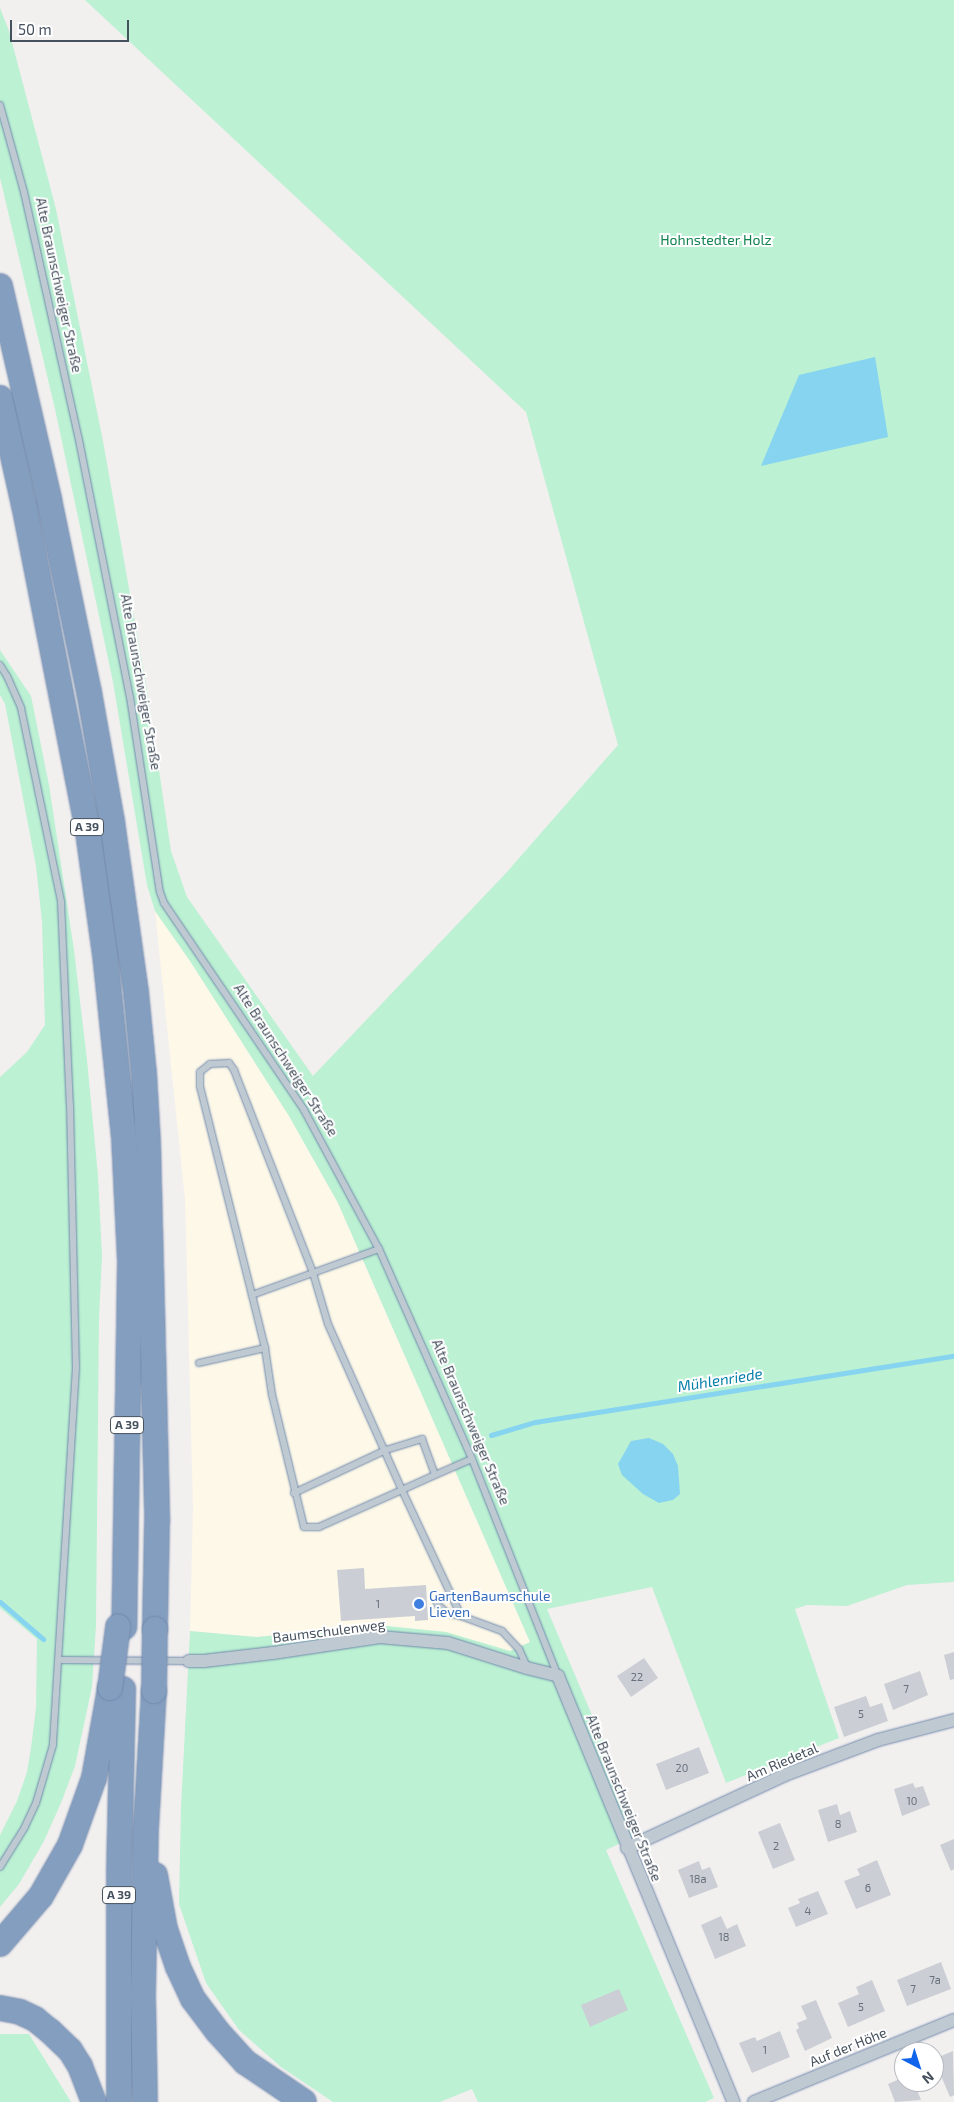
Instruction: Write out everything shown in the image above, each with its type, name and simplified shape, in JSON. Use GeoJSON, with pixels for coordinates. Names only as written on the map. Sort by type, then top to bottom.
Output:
{"type":"FeatureCollection","features":[{"type":"Feature","properties":{"kind":"highway","name":"A 39"},"geometry":{"type":"LineString","coordinates":[[0,286],[49,499],[89,692],[112,821],[136,992],[144,1074],[148,1142],[157,1522],[154,1691],[146,1828],[143,1994],[145,2101]]}},
{"type":"Feature","properties":{"kind":"highway","name":"A 39"},"geometry":{"type":"LineString","coordinates":[[0,398],[26,515],[86,825],[105,954],[124,1138],[130,1262],[123,1588],[117,1688],[119,2102]]}},
{"type":"Feature","properties":{"kind":"highway"},"geometry":{"type":"LineString","coordinates":[[0,1944],[41,1896],[70,1845],[94,1778],[117,1688]]}},
{"type":"Feature","properties":{"kind":"highway"},"geometry":{"type":"LineString","coordinates":[[146,1828],[165,1929],[178,1967],[193,1999],[216,2031],[245,2062],[304,2102]]}},
{"type":"Feature","properties":{"kind":"highway"},"geometry":{"type":"LineString","coordinates":[[0,2008],[20,2012],[35,2020],[70,2050],[80,2066],[94,2102]]}},
{"type":"Feature","properties":{"kind":"street","name":"Baumschulenweg"},"geometry":{"type":"LineString","coordinates":[[189,1660],[204,1661],[273,1653],[380,1637],[448,1643],[558,1676]]}},
{"type":"Feature","properties":{"kind":"street","name":"Alte Braunschweiger Straße"},"geometry":{"type":"LineString","coordinates":[[558,1676],[734,2102]]}},
{"type":"Feature","properties":{"kind":"street","name":"Am Riedetal"},"geometry":{"type":"LineString","coordinates":[[628,1848],[785,1775],[878,1740],[954,1720]]}},
{"type":"Feature","properties":{"kind":"street","name":"Auf der Höhe"},"geometry":{"type":"LineString","coordinates":[[754,2102],[954,2020]]}},
{"type":"Feature","properties":{"kind":"lane","name":"Alte Braunschweiger Straße"},"geometry":{"type":"LineString","coordinates":[[0,105],[24,192],[84,465],[130,697],[160,892],[164,903],[304,1110],[379,1249],[472,1459],[558,1676]]}},
{"type":"Feature","properties":{"kind":"lane"},"geometry":{"type":"LineString","coordinates":[[0,665],[21,708],[61,902],[70,1105],[76,1367],[60,1660],[53,1745],[46,1775],[25,1827],[0,1867]]}},
{"type":"Feature","properties":{"kind":"lane"},"geometry":{"type":"LineString","coordinates":[[462,1616],[402,1490],[386,1450],[328,1324],[312,1273],[234,1070],[229,1063],[210,1064],[200,1072],[200,1087],[265,1348],[272,1395],[294,1493],[304,1527],[319,1527],[402,1490],[435,1475],[472,1459]]}},
{"type":"Feature","properties":{"kind":"lane"},"geometry":{"type":"LineString","coordinates":[[252,1294],[379,1249]]}},
{"type":"Feature","properties":{"kind":"lane"},"geometry":{"type":"LineString","coordinates":[[199,1363],[265,1348]]}},
{"type":"Feature","properties":{"kind":"lane"},"geometry":{"type":"LineString","coordinates":[[294,1493],[386,1450],[422,1439],[435,1475]]}},
{"type":"Feature","properties":{"kind":"lane"},"geometry":{"type":"LineString","coordinates":[[436,1604],[447,1613],[462,1616],[502,1631],[516,1644],[527,1668]]}},
{"type":"Feature","properties":{"kind":"lane"},"geometry":{"type":"LineString","coordinates":[[60,1660],[189,1660]]}},
{"type":"Feature","properties":{"kind":"shaded area","name":"GartenBaumschule Lieven"},"geometry":{"type":"Polygon","coordinates":[[[155,911],[190,961],[289,1116],[338,1203],[530,1642],[519,1648],[510,1651],[446,1632],[377,1625],[257,1637],[190,1631],[193,1507],[185,1200],[155,911]]]}},
{"type":"Feature","properties":{"kind":"green space","name":"Hohnstedter Holz"},"geometry":{"type":"Polygon","coordinates":[[[85,0],[954,0],[954,1582],[907,1585],[847,1606],[807,1605],[795,1609],[839,1738],[726,1783],[652,1587],[547,1609],[642,1833],[606,1850],[714,2098],[705,2102],[478,2102],[472,2089],[440,2102],[333,2102],[281,2067],[239,2030],[206,1983],[179,1904],[181,1807],[190,1631],[257,1637],[377,1625],[446,1632],[510,1651],[530,1642],[338,1203],[289,1116],[190,961],[155,911],[147,885],[113,682],[55,409],[0,178],[0,8],[9,31],[56,209],[103,441],[148,696],[171,851],[187,897],[313,1076],[507,872],[618,745],[526,412],[85,0]]]}},
{"type":"Feature","properties":{"kind":"green space"},"geometry":{"type":"Polygon","coordinates":[[[0,650],[31,696],[49,785],[74,950],[87,1060],[98,1176],[102,1256],[99,1318],[96,1625],[92,1687],[75,1766],[61,1803],[44,1841],[19,1884],[0,1907],[0,1835],[17,1801],[27,1772],[36,1708],[37,1639],[0,1608],[0,1077],[27,1052],[45,1025],[42,922],[36,866],[5,704],[0,695],[0,650]]]}},
{"type":"Feature","properties":{"kind":"green space"},"geometry":{"type":"Polygon","coordinates":[[[0,2034],[29,2034],[71,2102],[0,2102],[0,2034]]]}},
{"type":"Feature","properties":{"kind":"water"},"geometry":{"type":"Polygon","coordinates":[[[875,357],[888,437],[761,466],[799,375],[875,357]]]}},
{"type":"Feature","properties":{"kind":"water"},"geometry":{"type":"Polygon","coordinates":[[[649,1438],[663,1444],[673,1454],[678,1466],[680,1494],[673,1500],[659,1503],[643,1494],[622,1475],[618,1464],[631,1441],[649,1438]]]}},
{"type":"Feature","properties":{"kind":"building"},"geometry":{"type":"Polygon","coordinates":[[[364,1568],[365,1589],[426,1585],[428,1620],[415,1621],[415,1616],[341,1621],[337,1570],[364,1568]]]}},
{"type":"Feature","properties":{"kind":"building"},"geometry":{"type":"Polygon","coordinates":[[[954,1652],[954,1679],[950,1680],[944,1655],[954,1652]]]}},
{"type":"Feature","properties":{"kind":"building"},"geometry":{"type":"Polygon","coordinates":[[[644,1658],[658,1678],[631,1697],[617,1676],[644,1658]]]}},
{"type":"Feature","properties":{"kind":"building"},"geometry":{"type":"Polygon","coordinates":[[[920,1671],[928,1695],[893,1710],[884,1684],[920,1671]]]}},
{"type":"Feature","properties":{"kind":"building"},"geometry":{"type":"Polygon","coordinates":[[[866,1696],[870,1707],[882,1703],[888,1721],[844,1737],[834,1707],[866,1696]]]}},
{"type":"Feature","properties":{"kind":"building"},"geometry":{"type":"Polygon","coordinates":[[[699,1747],[709,1773],[666,1790],[656,1764],[699,1747]]]}},
{"type":"Feature","properties":{"kind":"building"},"geometry":{"type":"Polygon","coordinates":[[[913,1783],[915,1788],[923,1786],[930,1805],[902,1816],[894,1789],[913,1783]]]}},
{"type":"Feature","properties":{"kind":"building"},"geometry":{"type":"Polygon","coordinates":[[[837,1804],[840,1815],[850,1811],[857,1832],[828,1842],[818,1810],[837,1804]]]}},
{"type":"Feature","properties":{"kind":"building"},"geometry":{"type":"Polygon","coordinates":[[[780,1823],[795,1860],[773,1869],[758,1832],[780,1823]]]}},
{"type":"Feature","properties":{"kind":"building"},"geometry":{"type":"Polygon","coordinates":[[[954,1839],[954,1869],[951,1871],[940,1845],[954,1839]]]}},
{"type":"Feature","properties":{"kind":"building"},"geometry":{"type":"Polygon","coordinates":[[[877,1860],[891,1895],[856,1909],[844,1881],[860,1875],[857,1869],[877,1860]]]}},
{"type":"Feature","properties":{"kind":"building"},"geometry":{"type":"Polygon","coordinates":[[[699,1861],[702,1870],[710,1867],[718,1887],[689,1898],[678,1870],[699,1861]]]}},
{"type":"Feature","properties":{"kind":"building"},"geometry":{"type":"Polygon","coordinates":[[[818,1891],[828,1914],[796,1927],[788,1908],[800,1903],[798,1899],[818,1891]]]}},
{"type":"Feature","properties":{"kind":"building"},"geometry":{"type":"Polygon","coordinates":[[[721,1916],[727,1929],[737,1924],[746,1946],[715,1959],[701,1925],[721,1916]]]}},
{"type":"Feature","properties":{"kind":"building"},"geometry":{"type":"Polygon","coordinates":[[[941,1962],[951,1989],[907,2006],[897,1980],[941,1962]]]}},
{"type":"Feature","properties":{"kind":"building"},"geometry":{"type":"Polygon","coordinates":[[[872,1980],[885,2011],[848,2027],[838,2003],[859,1994],[856,1987],[872,1980]]]}},
{"type":"Feature","properties":{"kind":"building"},"geometry":{"type":"Polygon","coordinates":[[[619,1989],[628,2010],[590,2027],[581,2005],[619,1989]]]}},
{"type":"Feature","properties":{"kind":"building"},"geometry":{"type":"Polygon","coordinates":[[[816,2000],[832,2038],[805,2051],[796,2030],[799,2028],[797,2023],[807,2019],[801,2006],[816,2000]]]}},
{"type":"Feature","properties":{"kind":"building"},"geometry":{"type":"Polygon","coordinates":[[[780,2031],[790,2057],[752,2073],[739,2043],[755,2037],[757,2041],[780,2031]]]}},
{"type":"Feature","properties":{"kind":"building"},"geometry":{"type":"Polygon","coordinates":[[[953,2051],[954,2095],[950,2097],[944,2083],[944,2055],[953,2051]]]}},
{"type":"Feature","properties":{"kind":"building"},"geometry":{"type":"Polygon","coordinates":[[[894,2081],[894,2092],[918,2092],[921,2100],[895,2102],[888,2084],[894,2081]]]}},
{"type":"Feature","properties":{"kind":"waterway","name":"Mühlenriede"},"geometry":{"type":"LineString","coordinates":[[491,1435],[535,1422],[954,1356]]}},
{"type":"Feature","properties":{"kind":"waterway"},"geometry":{"type":"LineString","coordinates":[[0,1602],[43,1639]]}},
{"type":"Feature","properties":{"kind":"place","name":"GartenBaumschule Lieven"},"geometry":{"type":"Point","coordinates":[419,1604]}}]}
